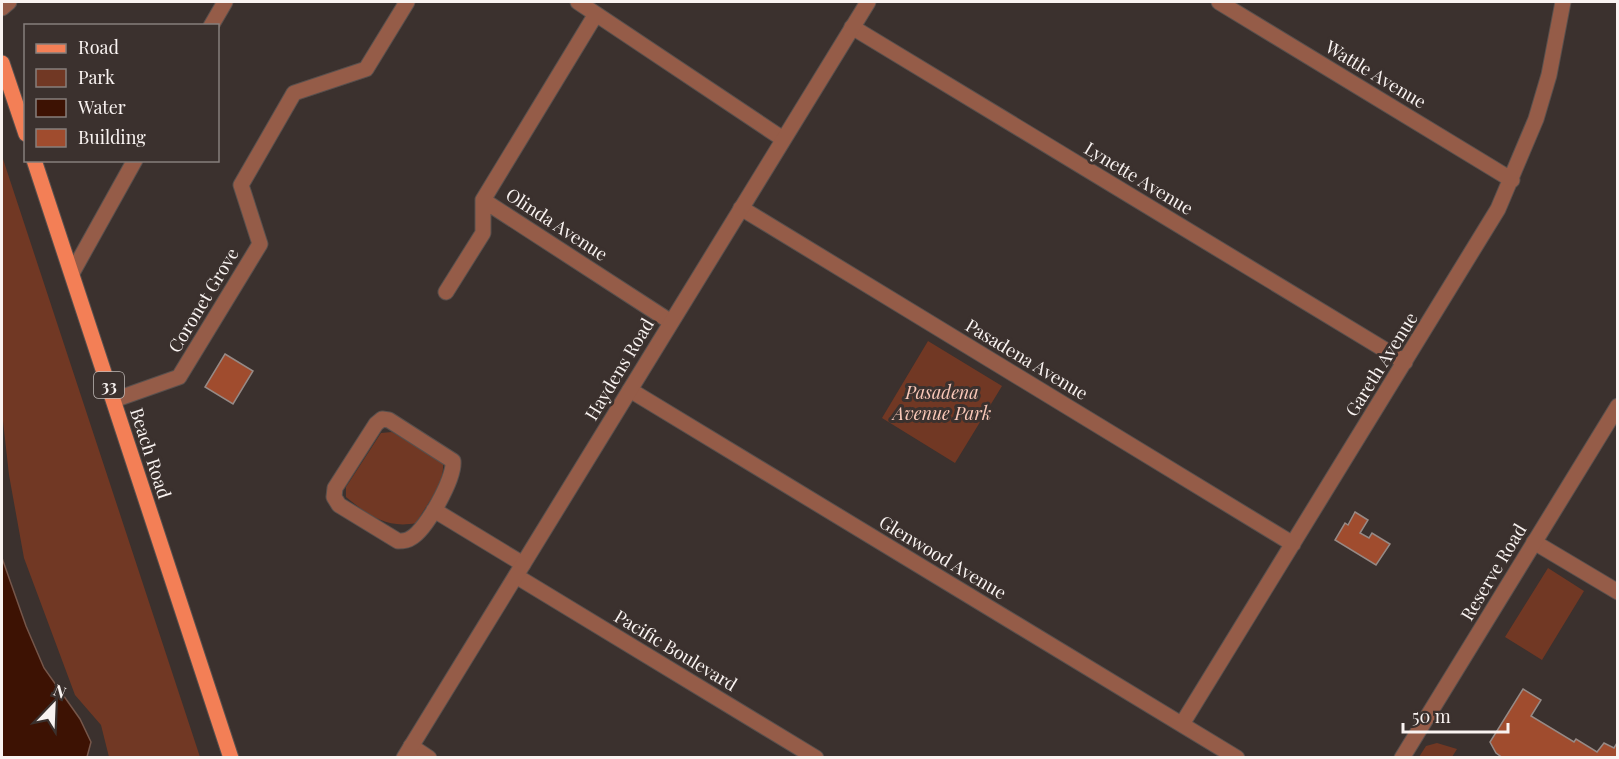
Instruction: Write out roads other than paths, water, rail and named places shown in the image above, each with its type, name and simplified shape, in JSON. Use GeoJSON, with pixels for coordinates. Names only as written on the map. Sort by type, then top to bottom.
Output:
{"type":"FeatureCollection","features":[{"type":"Feature","properties":{"kind":"main road"},"geometry":{"type":"LineString","coordinates":[[2,63],[24,128]]}},
{"type":"Feature","properties":{"kind":"main road","name":"Beach Road"},"geometry":{"type":"LineString","coordinates":[[35,162],[231,758]]}},
{"type":"Feature","properties":{"kind":"street"},"geometry":{"type":"LineString","coordinates":[[2,8],[9,2]]}},
{"type":"Feature","properties":{"kind":"street"},"geometry":{"type":"LineString","coordinates":[[212,24],[225,2]]}},
{"type":"Feature","properties":{"kind":"street","name":"Coronet Grove"},"geometry":{"type":"LineString","coordinates":[[114,400],[179,376],[260,244],[241,185],[294,93],[366,69],[407,2]]}},
{"type":"Feature","properties":{"kind":"street"},"geometry":{"type":"LineString","coordinates":[[578,2],[783,139]]}},
{"type":"Feature","properties":{"kind":"street","name":"Haydens Road"},"geometry":{"type":"LineString","coordinates":[[408,752],[868,2]]}},
{"type":"Feature","properties":{"kind":"street","name":"Wattle Avenue"},"geometry":{"type":"LineString","coordinates":[[1219,2],[1512,180]]}},
{"type":"Feature","properties":{"kind":"street","name":"Gareth Avenue"},"geometry":{"type":"LineString","coordinates":[[1182,724],[1482,237],[1512,180],[1536,119],[1549,75],[1563,2]]}},
{"type":"Feature","properties":{"kind":"street","name":"Olinda Avenue"},"geometry":{"type":"LineString","coordinates":[[596,14],[483,200],[671,322]]}},
{"type":"Feature","properties":{"kind":"street","name":"Lynette Avenue"},"geometry":{"type":"LineString","coordinates":[[852,27],[1406,362]]}},
{"type":"Feature","properties":{"kind":"street"},"geometry":{"type":"LineString","coordinates":[[72,273],[134,162]]}},
{"type":"Feature","properties":{"kind":"street"},"geometry":{"type":"LineString","coordinates":[[446,292],[483,233],[483,200]]}},
{"type":"Feature","properties":{"kind":"street","name":"Pasadena Avenue"},"geometry":{"type":"LineString","coordinates":[[741,208],[1293,544]]}},
{"type":"Feature","properties":{"kind":"street","name":"Glenwood Avenue"},"geometry":{"type":"LineString","coordinates":[[630,390],[1237,758]]}},
{"type":"Feature","properties":{"kind":"street","name":"Reserve Road"},"geometry":{"type":"LineString","coordinates":[[1402,758],[1617,406]]}},
{"type":"Feature","properties":{"kind":"street"},"geometry":{"type":"LineString","coordinates":[[381,419],[389,420],[453,461],[451,478],[434,510],[413,538],[398,541],[339,505],[334,497],[336,488],[381,419]]}},
{"type":"Feature","properties":{"kind":"street","name":"Pacific Boulevard"},"geometry":{"type":"LineString","coordinates":[[434,510],[519,570],[816,758]]}},
{"type":"Feature","properties":{"kind":"street"},"geometry":{"type":"LineString","coordinates":[[1534,542],[1617,592]]}},
{"type":"Feature","properties":{"kind":"street"},"geometry":{"type":"LineString","coordinates":[[408,752],[429,758]]}},
{"type":"Feature","properties":{"kind":"water"},"geometry":{"type":"Polygon","coordinates":[[[2,558],[26,626],[44,668],[80,719],[91,742],[87,757],[2,757],[2,558]]]}},
{"type":"Feature","properties":{"kind":"park label","name":"Pasadena Avenue Park"},"geometry":{"type":"Point","coordinates":[942,402]}}]}
